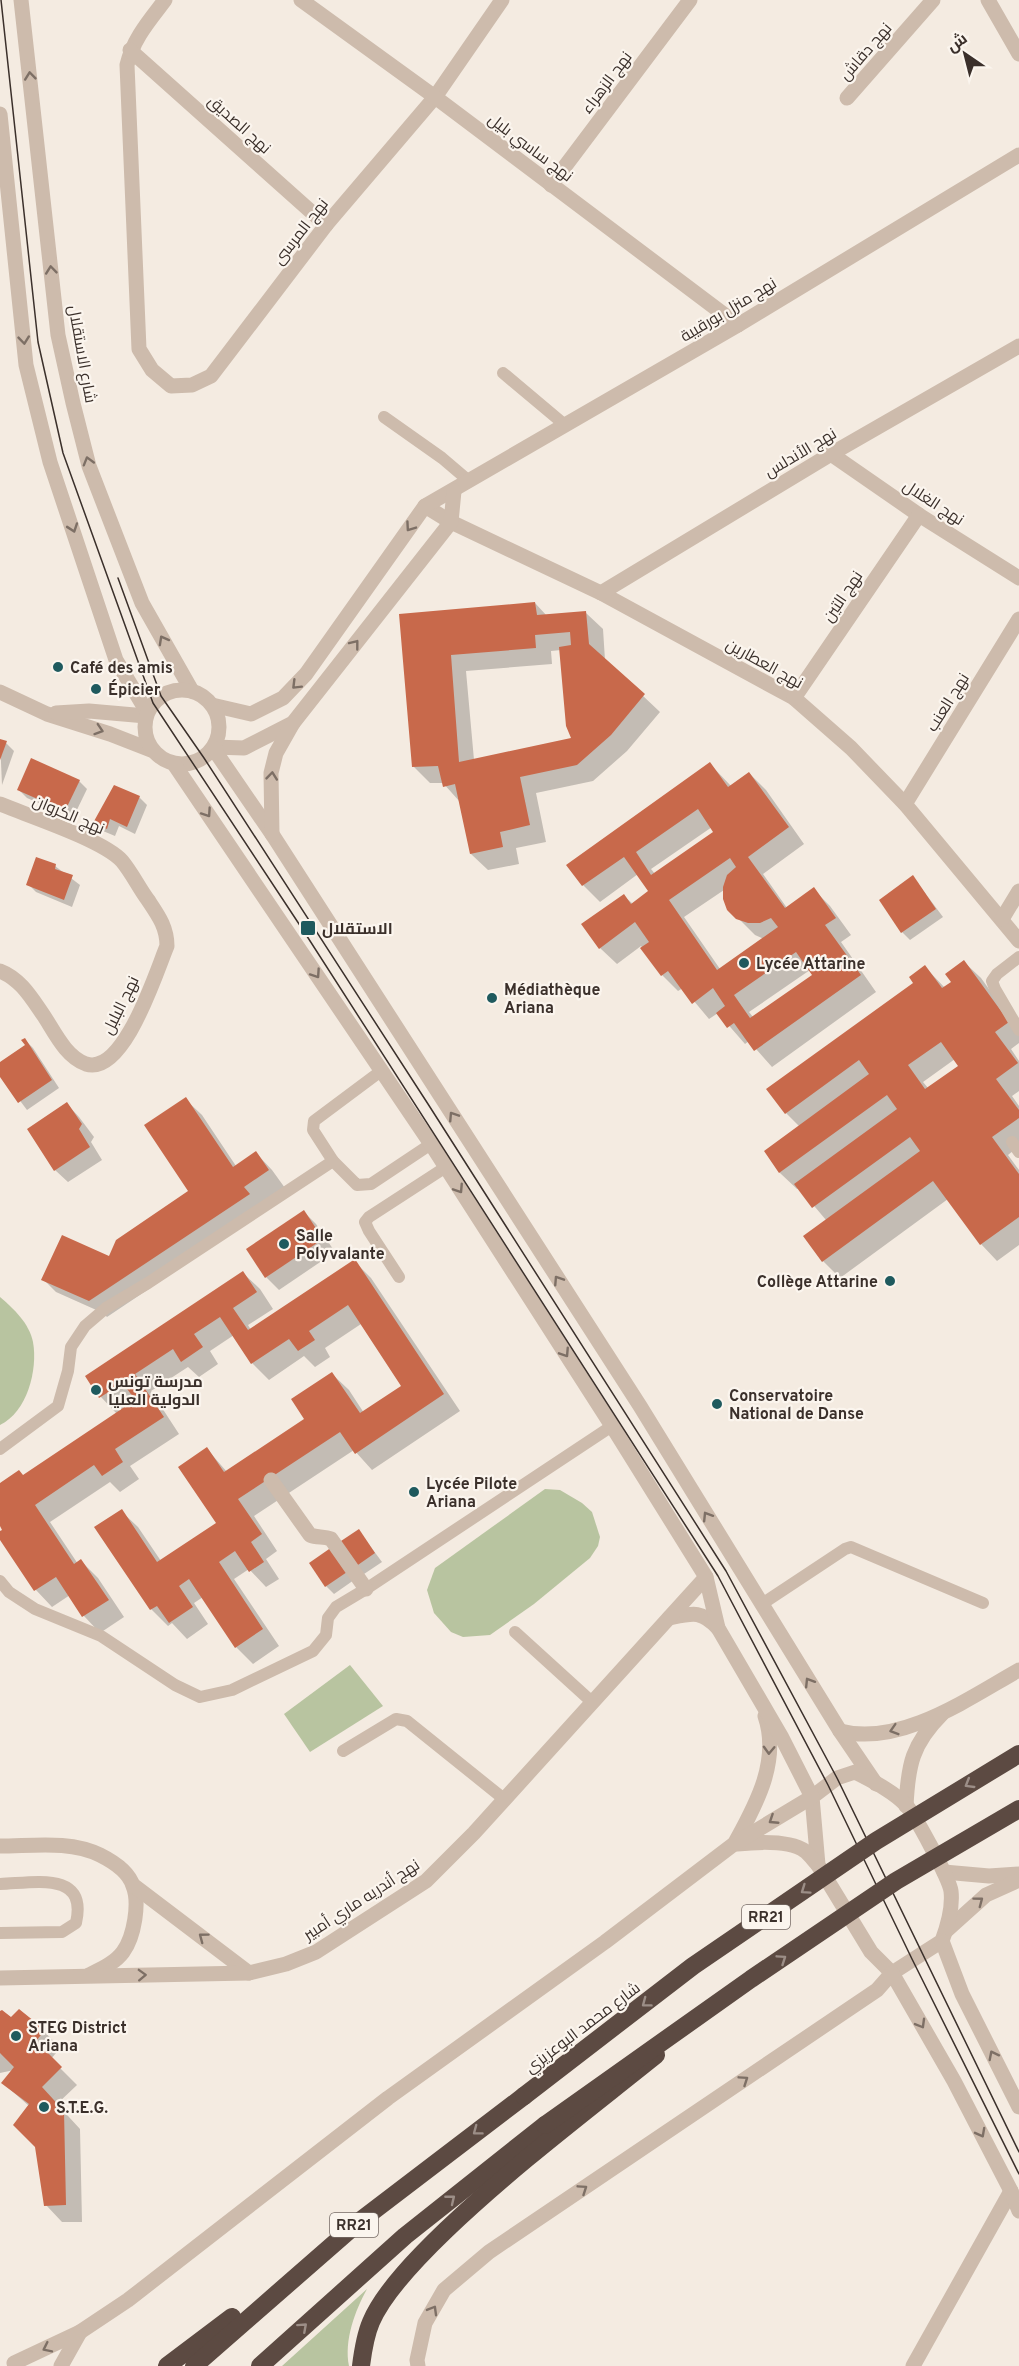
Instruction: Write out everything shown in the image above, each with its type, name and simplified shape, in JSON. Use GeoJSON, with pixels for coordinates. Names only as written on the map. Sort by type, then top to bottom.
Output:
{"type":"FeatureCollection","features":[{"type":"Feature","properties":{"kind":"highway","name":"شارع محمد البوعزيزي"},"geometry":{"type":"LineString","coordinates":[[194,2366],[360,2220],[693,1966],[876,1841],[1019,1754]]}},
{"type":"Feature","properties":{"kind":"highway","name":"RR21"},"geometry":{"type":"LineString","coordinates":[[260,2366],[405,2236],[751,1979],[896,1881],[1019,1809]]}},
{"type":"Feature","properties":{"kind":"highway"},"geometry":{"type":"LineString","coordinates":[[361,2366],[363,2344],[372,2320],[400,2279],[422,2253],[552,2128]]}},
{"type":"Feature","properties":{"kind":"highway"},"geometry":{"type":"LineString","coordinates":[[167,2366],[360,2220]]}},
{"type":"Feature","properties":{"kind":"street","name":"شارع الاستقلال"},"geometry":{"type":"LineString","coordinates":[[21,0],[58,335],[72,402],[89,466],[142,603],[192,691]]}},
{"type":"Feature","properties":{"kind":"street"},"geometry":{"type":"LineString","coordinates":[[130,50],[165,0]]}},
{"type":"Feature","properties":{"kind":"street","name":"نهج ساسي بليل"},"geometry":{"type":"LineString","coordinates":[[301,0],[435,97],[738,325]]}},
{"type":"Feature","properties":{"kind":"street","name":"نهج المرسى"},"geometry":{"type":"LineString","coordinates":[[130,50],[128,65],[139,350],[152,370],[171,386],[192,385],[211,376],[326,225],[435,97],[502,0]]}},
{"type":"Feature","properties":{"kind":"street","name":"نهج الزهراء"},"geometry":{"type":"LineString","coordinates":[[551,185],[690,0]]}},
{"type":"Feature","properties":{"kind":"street","name":"نهج دقاش"},"geometry":{"type":"LineString","coordinates":[[848,98],[933,0]]}},
{"type":"Feature","properties":{"kind":"street"},"geometry":{"type":"LineString","coordinates":[[988,0],[1019,54]]}},
{"type":"Feature","properties":{"kind":"street","name":"نهج الصديق"},"geometry":{"type":"LineString","coordinates":[[130,50],[326,225]]}},
{"type":"Feature","properties":{"kind":"street"},"geometry":{"type":"LineString","coordinates":[[0,114],[4,184],[26,365],[50,462],[116,660],[147,714]]}},
{"type":"Feature","properties":{"kind":"street","name":"نهج منزل بورقيبة"},"geometry":{"type":"LineString","coordinates":[[425,506],[738,325],[1019,155]]}},
{"type":"Feature","properties":{"kind":"street","name":"نهج الأندلس"},"geometry":{"type":"LineString","coordinates":[[601,593],[831,454],[1019,346]]}},
{"type":"Feature","properties":{"kind":"street","name":"نهج الغلال"},"geometry":{"type":"LineString","coordinates":[[831,454],[1019,578]]}},
{"type":"Feature","properties":{"kind":"street"},"geometry":{"type":"LineString","coordinates":[[272,834],[271,773],[276,753],[293,723],[451,522],[454,491]]}},
{"type":"Feature","properties":{"kind":"street"},"geometry":{"type":"LineString","coordinates":[[212,705],[251,714],[283,698],[306,674],[425,506]]}},
{"type":"Feature","properties":{"kind":"street","name":"نهج العطارين"},"geometry":{"type":"LineString","coordinates":[[425,506],[451,522],[601,593],[794,698],[852,748],[904,804],[1019,941]]}},
{"type":"Feature","properties":{"kind":"street","name":"نهج التين"},"geometry":{"type":"LineString","coordinates":[[794,698],[919,514]]}},
{"type":"Feature","properties":{"kind":"street","name":"نهج العنب"},"geometry":{"type":"LineString","coordinates":[[904,804],[1019,619]]}},
{"type":"Feature","properties":{"kind":"street"},"geometry":{"type":"LineString","coordinates":[[151,750],[145,734],[147,714],[161,696],[171,692],[192,691],[203,696],[212,705],[219,726],[214,747],[204,758],[194,763],[174,764]]}},
{"type":"Feature","properties":{"kind":"street"},"geometry":{"type":"LineString","coordinates":[[0,692],[46,714],[110,734],[151,750],[174,764],[446,1167],[612,1426],[706,1576],[718,1628]]}},
{"type":"Feature","properties":{"kind":"street"},"geometry":{"type":"LineString","coordinates":[[46,714],[89,711],[147,714]]}},
{"type":"Feature","properties":{"kind":"street"},"geometry":{"type":"LineString","coordinates":[[214,747],[244,748],[293,723]]}},
{"type":"Feature","properties":{"kind":"street"},"geometry":{"type":"LineString","coordinates":[[214,747],[640,1406],[840,1731],[876,1784]]}},
{"type":"Feature","properties":{"kind":"street","name":"نهج الكروان"},"geometry":{"type":"LineString","coordinates":[[0,804],[96,844],[122,862]]}},
{"type":"Feature","properties":{"kind":"street","name":"نهج البلبل"},"geometry":{"type":"LineString","coordinates":[[0,971],[21,984],[67,1050],[76,1058],[87,1064],[96,1065],[109,1059],[120,1048],[134,1023],[167,946],[167,933],[162,921],[122,862]]}},
{"type":"Feature","properties":{"kind":"street"},"geometry":{"type":"LineString","coordinates":[[1002,920],[1019,891]]}},
{"type":"Feature","properties":{"kind":"street"},"geometry":{"type":"LineString","coordinates":[[271,1480],[310,1536],[331,1539],[366,1589]]}},
{"type":"Feature","properties":{"kind":"street","name":"نهج أندريه ماري أمبير"},"geometry":{"type":"LineString","coordinates":[[0,1978],[249,1973],[286,1964],[316,1952],[426,1881],[504,1799],[706,1576]]}},
{"type":"Feature","properties":{"kind":"street"},"geometry":{"type":"LineString","coordinates":[[669,1618],[692,1613],[706,1616],[718,1628],[800,1771],[812,1797],[818,1865]]}},
{"type":"Feature","properties":{"kind":"street"},"geometry":{"type":"LineString","coordinates":[[840,1731],[857,1736],[894,1731],[946,1711],[1019,1670]]}},
{"type":"Feature","properties":{"kind":"street"},"geometry":{"type":"LineString","coordinates":[[735,1844],[754,1810],[766,1778],[770,1751],[768,1726],[757,1694]]}},
{"type":"Feature","properties":{"kind":"street"},"geometry":{"type":"LineString","coordinates":[[906,1806],[908,1772],[915,1751],[925,1734],[946,1711]]}},
{"type":"Feature","properties":{"kind":"street"},"geometry":{"type":"LineString","coordinates":[[11,2365],[80,2332],[128,2300],[199,2248],[388,2098],[605,1942],[735,1844],[812,1797],[837,1778],[855,1772],[906,1806],[944,1872],[951,1890],[951,1905],[944,1936],[962,1994],[1019,2107]]}},
{"type":"Feature","properties":{"kind":"street"},"geometry":{"type":"LineString","coordinates":[[735,1844],[757,1842],[781,1844],[804,1850],[818,1865],[871,1952],[891,1973],[954,2081],[1019,2211]]}},
{"type":"Feature","properties":{"kind":"street"},"geometry":{"type":"LineString","coordinates":[[0,1846],[57,1846],[80,1849],[99,1855],[119,1868],[133,1885],[249,1973]]}},
{"type":"Feature","properties":{"kind":"street"},"geometry":{"type":"LineString","coordinates":[[944,1872],[989,1876],[1019,1874]]}},
{"type":"Feature","properties":{"kind":"street"},"geometry":{"type":"LineString","coordinates":[[418,2366],[417,2360],[425,2323],[444,2290],[489,2252],[877,1990],[891,1973],[944,1936],[986,1895],[1019,1880]]}},
{"type":"Feature","properties":{"kind":"street"},"geometry":{"type":"LineString","coordinates":[[84,1977],[110,1964],[124,1952],[133,1929],[136,1911],[133,1885]]}},
{"type":"Feature","properties":{"kind":"street"},"geometry":{"type":"LineString","coordinates":[[913,2366],[1011,2191]]}},
{"type":"Feature","properties":{"kind":"street"},"geometry":{"type":"LineString","coordinates":[[61,2366],[80,2332]]}},
{"type":"Feature","properties":{"kind":"street"},"geometry":{"type":"LineString","coordinates":[[11,2365],[34,2366]]}},
{"type":"Feature","properties":{"kind":"lane"},"geometry":{"type":"LineString","coordinates":[[502,373],[565,425]]}},
{"type":"Feature","properties":{"kind":"lane"},"geometry":{"type":"LineString","coordinates":[[384,417],[442,458],[469,481]]}},
{"type":"Feature","properties":{"kind":"lane"},"geometry":{"type":"LineString","coordinates":[[1019,957],[997,974],[992,981],[1019,1030]]}},
{"type":"Feature","properties":{"kind":"lane"},"geometry":{"type":"LineString","coordinates":[[381,1071],[314,1121],[313,1130],[333,1161],[357,1185],[371,1184],[430,1144]]}},
{"type":"Feature","properties":{"kind":"lane"},"geometry":{"type":"LineString","coordinates":[[0,1449],[57,1406],[68,1371],[71,1347],[85,1326],[99,1314],[333,1161]]}},
{"type":"Feature","properties":{"kind":"lane"},"geometry":{"type":"LineString","coordinates":[[399,1277],[365,1222],[369,1217],[446,1167]]}},
{"type":"Feature","properties":{"kind":"lane"},"geometry":{"type":"LineString","coordinates":[[0,1581],[9,1592],[35,1609],[101,1636],[175,1685],[200,1696],[232,1690],[313,1651],[326,1635],[328,1618],[336,1607],[612,1426]]}},
{"type":"Feature","properties":{"kind":"lane"},"geometry":{"type":"LineString","coordinates":[[762,1604],[845,1549],[852,1547],[983,1603]]}},
{"type":"Feature","properties":{"kind":"lane"},"geometry":{"type":"LineString","coordinates":[[515,1632],[592,1702]]}},
{"type":"Feature","properties":{"kind":"lane"},"geometry":{"type":"LineString","coordinates":[[343,1751],[396,1719],[407,1721],[504,1799]]}},
{"type":"Feature","properties":{"kind":"lane"},"geometry":{"type":"LineString","coordinates":[[0,1884],[58,1882],[72,1890],[79,1908],[76,1923],[62,1932],[0,1934]]}},
{"type":"Feature","properties":{"kind":"green space"},"geometry":{"type":"Polygon","coordinates":[[[0,1297],[16,1312],[31,1335],[34,1365],[24,1400],[9,1419],[0,1425],[0,1297]]]}},
{"type":"Feature","properties":{"kind":"green space"},"geometry":{"type":"Polygon","coordinates":[[[545,1489],[560,1490],[592,1512],[600,1537],[598,1546],[590,1558],[534,1604],[490,1635],[463,1637],[451,1632],[434,1613],[427,1590],[435,1568],[545,1489]]]}},
{"type":"Feature","properties":{"kind":"green space"},"geometry":{"type":"Polygon","coordinates":[[[350,1665],[383,1706],[310,1752],[284,1714],[350,1665]]]}},
{"type":"Feature","properties":{"kind":"green space"},"geometry":{"type":"Polygon","coordinates":[[[367,2289],[358,2307],[349,2336],[349,2366],[282,2366],[367,2289]]]}},
{"type":"Feature","properties":{"kind":"building"},"geometry":{"type":"Polygon","coordinates":[[[535,602],[537,615],[586,611],[589,644],[645,694],[611,735],[577,765],[520,777],[530,825],[500,832],[503,847],[470,854],[455,784],[443,787],[438,766],[412,767],[399,614],[535,602]],[[570,632],[535,635],[536,648],[451,655],[459,762],[571,738],[566,726],[559,647],[571,645],[570,632]]]}},
{"type":"Feature","properties":{"kind":"building"},"geometry":{"type":"Polygon","coordinates":[[[0,739],[7,741],[0,760],[0,739]]]}},
{"type":"Feature","properties":{"kind":"building"},"geometry":{"type":"Polygon","coordinates":[[[31,758],[80,780],[65,811],[17,790],[31,758]]]}},
{"type":"Feature","properties":{"kind":"building"},"geometry":{"type":"Polygon","coordinates":[[[710,762],[728,787],[749,772],[789,827],[748,857],[785,908],[814,887],[836,918],[825,925],[861,975],[754,1051],[734,1023],[727,1028],[716,1013],[725,1006],[713,988],[692,1004],[668,971],[661,976],[640,948],[649,942],[635,922],[599,949],[581,924],[624,894],[631,904],[648,891],[624,857],[582,886],[566,865],[710,762]],[[698,809],[636,852],[651,875],[713,832],[698,809]],[[730,858],[669,900],[717,970],[778,927],[771,918],[760,923],[748,923],[736,919],[727,910],[723,899],[723,887],[727,875],[736,867],[730,858]],[[796,952],[734,995],[750,1018],[812,975],[796,952]]]}},
{"type":"Feature","properties":{"kind":"building"},"geometry":{"type":"Polygon","coordinates":[[[114,785],[140,796],[127,827],[110,819],[107,829],[93,823],[114,785]]]}},
{"type":"Feature","properties":{"kind":"building"},"geometry":{"type":"Polygon","coordinates":[[[36,857],[56,864],[55,869],[73,875],[64,900],[26,885],[36,857]]]}},
{"type":"Feature","properties":{"kind":"building"},"geometry":{"type":"Polygon","coordinates":[[[913,875],[936,909],[901,933],[879,900],[913,875]]]}},
{"type":"Feature","properties":{"kind":"building"},"geometry":{"type":"Polygon","coordinates":[[[964,960],[1009,1022],[995,1032],[1018,1063],[996,1079],[1019,1110],[1019,1118],[992,1137],[1019,1174],[1019,1217],[980,1245],[933,1181],[822,1262],[803,1236],[920,1151],[910,1137],[812,1208],[794,1184],[897,1109],[887,1095],[779,1173],[764,1151],[869,1074],[859,1060],[785,1114],[766,1089],[913,983],[909,977],[925,965],[942,988],[951,982],[945,974],[964,960]],[[941,1042],[908,1065],[925,1089],[958,1066],[941,1042]]]}},
{"type":"Feature","properties":{"kind":"building"},"geometry":{"type":"Polygon","coordinates":[[[25,1038],[52,1080],[18,1103],[0,1077],[0,1062],[25,1045],[21,1040],[25,1038]]]}},
{"type":"Feature","properties":{"kind":"building"},"geometry":{"type":"Polygon","coordinates":[[[186,1097],[233,1167],[256,1151],[269,1170],[244,1187],[250,1194],[89,1301],[41,1280],[62,1235],[109,1256],[116,1240],[188,1191],[144,1125],[186,1097]]]}},
{"type":"Feature","properties":{"kind":"building"},"geometry":{"type":"Polygon","coordinates":[[[67,1102],[82,1124],[79,1129],[90,1147],[54,1171],[27,1129],[67,1102]]]}},
{"type":"Feature","properties":{"kind":"building","name":"Salle Polyvalante"},"geometry":{"type":"Polygon","coordinates":[[[304,1210],[323,1239],[265,1278],[246,1249],[304,1210]]]}},
{"type":"Feature","properties":{"kind":"building"},"geometry":{"type":"Polygon","coordinates":[[[355,1259],[444,1394],[355,1454],[340,1432],[238,1499],[262,1534],[251,1542],[264,1562],[249,1572],[235,1551],[219,1562],[263,1629],[235,1648],[189,1579],[179,1586],[193,1607],[169,1623],[157,1606],[150,1610],[94,1527],[122,1509],[157,1562],[216,1523],[178,1467],[207,1447],[224,1472],[304,1419],[291,1399],[332,1372],[360,1413],[401,1386],[348,1305],[309,1331],[315,1340],[298,1351],[289,1339],[251,1364],[220,1317],[194,1334],[203,1347],[181,1362],[173,1349],[135,1374],[164,1417],[115,1449],[123,1462],[102,1476],[94,1465],[35,1505],[74,1564],[81,1559],[109,1600],[82,1617],[56,1577],[34,1591],[0,1540],[2,1530],[0,1526],[0,1483],[19,1470],[23,1475],[135,1400],[123,1383],[99,1398],[85,1376],[243,1271],[257,1292],[233,1308],[248,1330],[355,1259]]]}},
{"type":"Feature","properties":{"kind":"building"},"geometry":{"type":"Polygon","coordinates":[[[359,1529],[375,1553],[355,1567],[338,1543],[359,1529]]]}},
{"type":"Feature","properties":{"kind":"building"},"geometry":{"type":"Polygon","coordinates":[[[332,1547],[347,1572],[325,1587],[309,1563],[332,1547]]]}},
{"type":"Feature","properties":{"kind":"building","name":"S.T.E.G."},"geometry":{"type":"Polygon","coordinates":[[[19,2009],[45,2030],[36,2041],[62,2067],[42,2087],[64,2111],[66,2205],[44,2206],[35,2147],[13,2125],[29,2104],[1,2083],[14,2067],[0,2053],[0,2011],[2,2010],[11,2017],[19,2009]]]}},
{"type":"Feature","properties":{"kind":"tram line"},"geometry":{"type":"LineString","coordinates":[[1,0],[38,342],[63,453],[153,703],[303,930],[718,1576],[828,1785],[1019,2174]]}},
{"type":"Feature","properties":{"kind":"tram line"},"geometry":{"type":"LineString","coordinates":[[118,578],[161,696],[204,758],[428,1104],[726,1571],[837,1778],[1019,2152]]}},
{"type":"Feature","properties":{"kind":"place","name":"Café des amis"},"geometry":{"type":"Point","coordinates":[58,667]}},
{"type":"Feature","properties":{"kind":"place","name":"Épicier"},"geometry":{"type":"Point","coordinates":[96,689]}},
{"type":"Feature","properties":{"kind":"place","name":"الاستقلال"},"geometry":{"type":"Point","coordinates":[308,928]}},
{"type":"Feature","properties":{"kind":"place","name":"Lycée Attarine"},"geometry":{"type":"Point","coordinates":[744,963]}},
{"type":"Feature","properties":{"kind":"place","name":"Médiathèque Ariana"},"geometry":{"type":"Point","coordinates":[492,998]}},
{"type":"Feature","properties":{"kind":"place","name":"Salle Polyvalante"},"geometry":{"type":"Point","coordinates":[284,1244]}},
{"type":"Feature","properties":{"kind":"place","name":"Collège Attarine"},"geometry":{"type":"Point","coordinates":[890,1281]}},
{"type":"Feature","properties":{"kind":"place","name":"مدرسة تونس الدولية العليا"},"geometry":{"type":"Point","coordinates":[96,1390]}},
{"type":"Feature","properties":{"kind":"place","name":"Conservatoire National de Danse"},"geometry":{"type":"Point","coordinates":[717,1404]}},
{"type":"Feature","properties":{"kind":"place","name":"Lycée Pilote Ariana"},"geometry":{"type":"Point","coordinates":[414,1492]}},
{"type":"Feature","properties":{"kind":"place","name":"STEG District Ariana"},"geometry":{"type":"Point","coordinates":[16,2036]}},
{"type":"Feature","properties":{"kind":"place","name":"S.T.E.G."},"geometry":{"type":"Point","coordinates":[44,2107]}}]}
